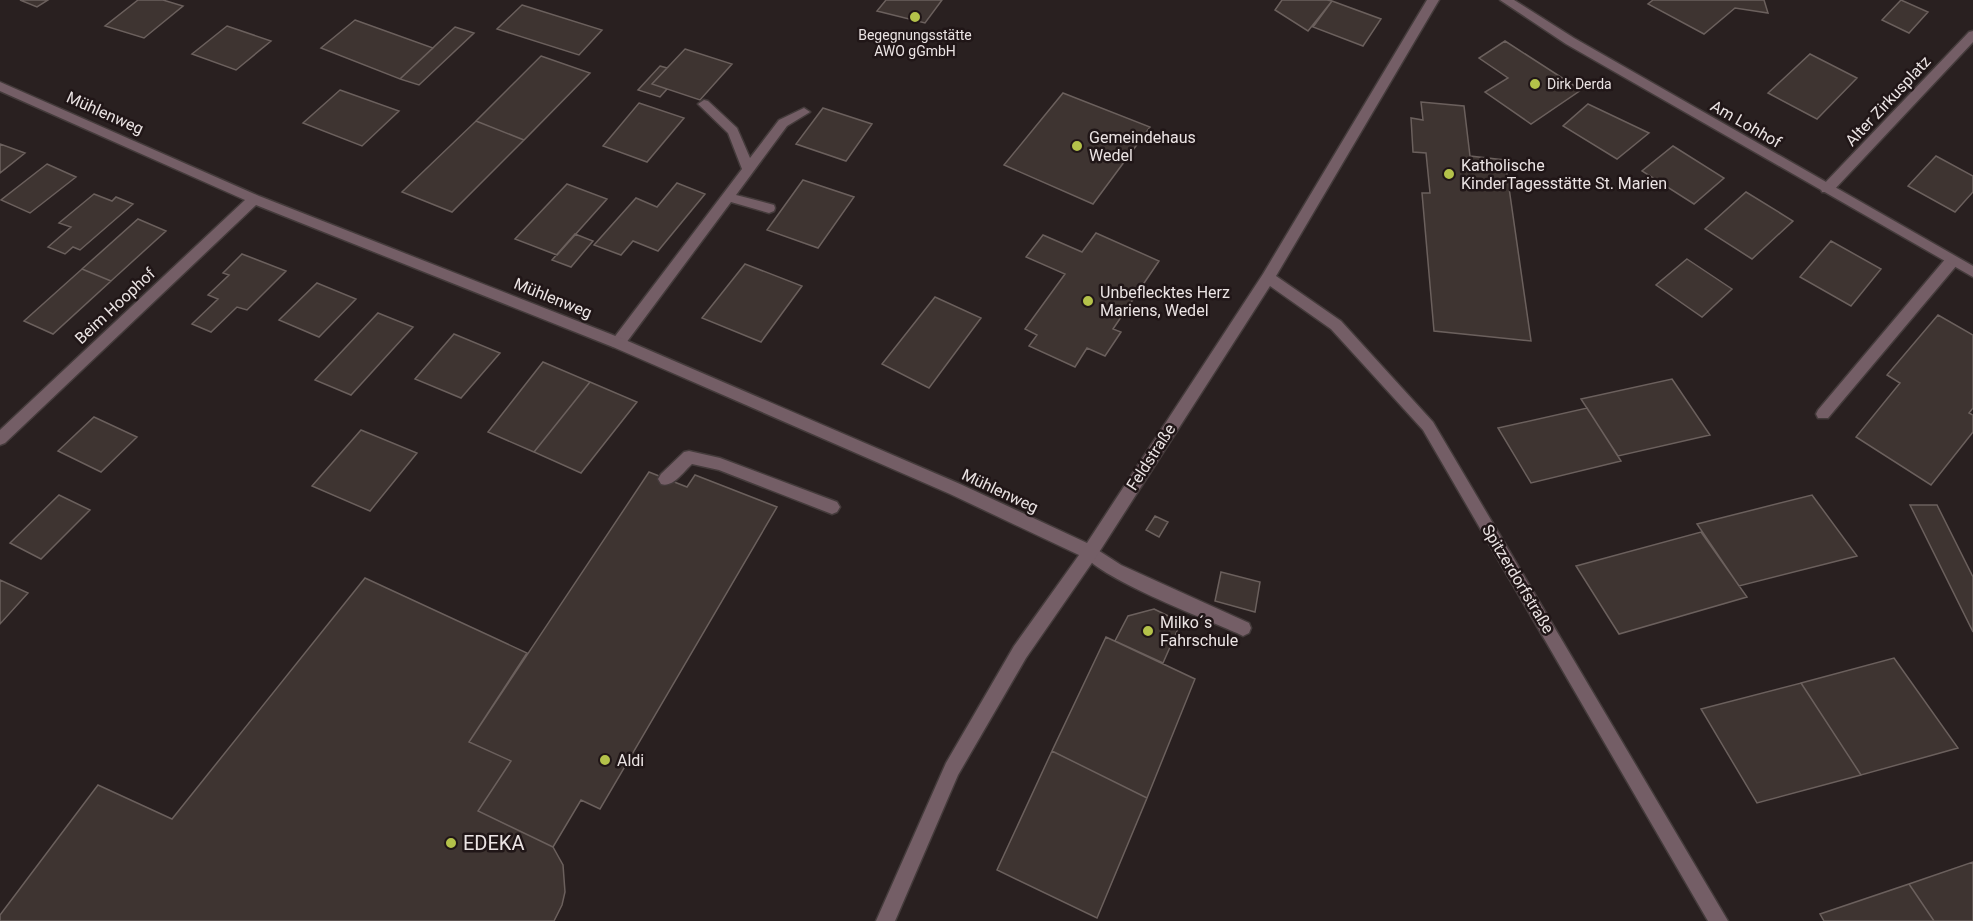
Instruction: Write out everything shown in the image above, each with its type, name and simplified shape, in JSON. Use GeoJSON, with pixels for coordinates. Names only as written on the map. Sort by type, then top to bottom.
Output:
{"type":"FeatureCollection","features":[{"type":"Feature","properties":{"kind":"street","name":"Feldstraße"},"geometry":{"type":"LineString","coordinates":[[885,921],[952,769],[1020,652],[1089,552],[1268,278],[1433,0]]}},
{"type":"Feature","properties":{"kind":"street","name":"Am Lohhof"},"geometry":{"type":"LineString","coordinates":[[1506,0],[1570,41],[1973,272]]}},
{"type":"Feature","properties":{"kind":"street","name":"Alter Zirkusplatz"},"geometry":{"type":"LineString","coordinates":[[1827,189],[1973,35]]}},
{"type":"Feature","properties":{"kind":"street","name":"Mühlenweg"},"geometry":{"type":"LineString","coordinates":[[0,86],[254,199],[618,343],[955,489],[1089,552],[1115,570],[1243,628]]}},
{"type":"Feature","properties":{"kind":"street"},"geometry":{"type":"LineString","coordinates":[[704,104],[733,131],[748,168]]}},
{"type":"Feature","properties":{"kind":"street"},"geometry":{"type":"LineString","coordinates":[[618,343],[783,123],[804,112]]}},
{"type":"Feature","properties":{"kind":"street"},"geometry":{"type":"LineString","coordinates":[[728,197],[769,208]]}},
{"type":"Feature","properties":{"kind":"street","name":"Beim Hoophof"},"geometry":{"type":"LineString","coordinates":[[0,439],[254,199]]}},
{"type":"Feature","properties":{"kind":"street"},"geometry":{"type":"LineString","coordinates":[[1823,414],[1952,261]]}},
{"type":"Feature","properties":{"kind":"street","name":"Spitzerdorfstraße"},"geometry":{"type":"LineString","coordinates":[[1268,278],[1336,325],[1428,426],[1719,921]]}},
{"type":"Feature","properties":{"kind":"street"},"geometry":{"type":"LineString","coordinates":[[666,479],[689,458],[720,464],[832,507]]}},
{"type":"Feature","properties":{"kind":"building"},"geometry":{"type":"Polygon","coordinates":[[[20,0],[48,0],[37,7],[20,0]]]}},
{"type":"Feature","properties":{"kind":"building"},"geometry":{"type":"Polygon","coordinates":[[[138,0],[163,0],[183,6],[144,38],[105,26],[138,0]]]}},
{"type":"Feature","properties":{"kind":"building","name":"Begegnungsstätte AWO gGmbH"},"geometry":{"type":"Polygon","coordinates":[[[886,0],[942,0],[925,23],[877,11],[886,0]]]}},
{"type":"Feature","properties":{"kind":"building"},"geometry":{"type":"Polygon","coordinates":[[[1282,0],[1332,1],[1308,31],[1275,10],[1282,0]]]}},
{"type":"Feature","properties":{"kind":"building"},"geometry":{"type":"Polygon","coordinates":[[[1653,0],[1764,0],[1768,13],[1735,8],[1704,34],[1648,4],[1653,0]]]}},
{"type":"Feature","properties":{"kind":"building"},"geometry":{"type":"Polygon","coordinates":[[[1901,0],[1928,12],[1909,33],[1882,20],[1901,0]]]}},
{"type":"Feature","properties":{"kind":"building"},"geometry":{"type":"Polygon","coordinates":[[[1332,1],[1381,19],[1363,46],[1313,27],[1332,1]]]}},
{"type":"Feature","properties":{"kind":"building"},"geometry":{"type":"Polygon","coordinates":[[[522,5],[602,30],[579,55],[497,29],[522,5]]]}},
{"type":"Feature","properties":{"kind":"building"},"geometry":{"type":"Polygon","coordinates":[[[355,20],[433,48],[400,79],[321,48],[355,20]]]}},
{"type":"Feature","properties":{"kind":"building"},"geometry":{"type":"Polygon","coordinates":[[[227,26],[271,41],[236,70],[192,54],[227,26]]]}},
{"type":"Feature","properties":{"kind":"building"},"geometry":{"type":"Polygon","coordinates":[[[455,27],[474,33],[419,85],[400,79],[455,27]]]}},
{"type":"Feature","properties":{"kind":"building","name":"Dirk Derda"},"geometry":{"type":"Polygon","coordinates":[[[1505,41],[1581,90],[1531,124],[1485,92],[1508,78],[1479,58],[1505,41]]]}},
{"type":"Feature","properties":{"kind":"building"},"geometry":{"type":"Polygon","coordinates":[[[685,49],[732,64],[700,100],[652,84],[685,49]]]}},
{"type":"Feature","properties":{"kind":"building"},"geometry":{"type":"Polygon","coordinates":[[[1810,54],[1857,78],[1817,119],[1768,93],[1810,54]]]}},
{"type":"Feature","properties":{"kind":"building"},"geometry":{"type":"Polygon","coordinates":[[[541,56],[590,73],[524,140],[476,121],[541,56]]]}},
{"type":"Feature","properties":{"kind":"building"},"geometry":{"type":"Polygon","coordinates":[[[660,66],[667,68],[652,84],[667,89],[660,97],[638,90],[660,66]]]}},
{"type":"Feature","properties":{"kind":"building"},"geometry":{"type":"Polygon","coordinates":[[[340,90],[399,111],[362,146],[303,123],[340,90]]]}},
{"type":"Feature","properties":{"kind":"building","name":"Gemeindehaus Wedel"},"geometry":{"type":"Polygon","coordinates":[[[1063,93],[1150,127],[1093,204],[1004,165],[1063,93]]]}},
{"type":"Feature","properties":{"kind":"building"},"geometry":{"type":"Polygon","coordinates":[[[1421,102],[1464,106],[1470,156],[1505,160],[1531,341],[1434,331],[1422,193],[1430,193],[1426,153],[1413,152],[1411,118],[1423,120],[1421,102]]]}},
{"type":"Feature","properties":{"kind":"building"},"geometry":{"type":"Polygon","coordinates":[[[639,103],[684,118],[647,162],[603,146],[639,103]]]}},
{"type":"Feature","properties":{"kind":"building"},"geometry":{"type":"Polygon","coordinates":[[[1588,104],[1649,133],[1617,159],[1563,126],[1588,104]]]}},
{"type":"Feature","properties":{"kind":"building"},"geometry":{"type":"Polygon","coordinates":[[[823,108],[872,124],[846,161],[796,144],[823,108]]]}},
{"type":"Feature","properties":{"kind":"building"},"geometry":{"type":"Polygon","coordinates":[[[476,121],[524,140],[452,212],[402,192],[476,121]]]}},
{"type":"Feature","properties":{"kind":"building"},"geometry":{"type":"Polygon","coordinates":[[[0,144],[25,153],[0,173],[0,144]]]}},
{"type":"Feature","properties":{"kind":"building"},"geometry":{"type":"Polygon","coordinates":[[[1673,146],[1724,178],[1694,204],[1642,171],[1673,146]]]}},
{"type":"Feature","properties":{"kind":"building"},"geometry":{"type":"Polygon","coordinates":[[[1936,156],[1973,176],[1973,192],[1955,212],[1908,186],[1936,156]]]}},
{"type":"Feature","properties":{"kind":"building"},"geometry":{"type":"Polygon","coordinates":[[[47,164],[76,177],[30,213],[1,200],[47,164]]]}},
{"type":"Feature","properties":{"kind":"building"},"geometry":{"type":"Polygon","coordinates":[[[803,180],[854,197],[818,248],[767,230],[803,180]]]}},
{"type":"Feature","properties":{"kind":"building"},"geometry":{"type":"Polygon","coordinates":[[[677,183],[705,194],[658,251],[633,241],[621,255],[594,245],[636,198],[657,207],[677,183]]]}},
{"type":"Feature","properties":{"kind":"building"},"geometry":{"type":"Polygon","coordinates":[[[567,184],[607,199],[557,255],[515,239],[567,184]]]}},
{"type":"Feature","properties":{"kind":"building"},"geometry":{"type":"Polygon","coordinates":[[[1746,192],[1793,221],[1752,259],[1705,229],[1746,192]]]}},
{"type":"Feature","properties":{"kind":"building"},"geometry":{"type":"Polygon","coordinates":[[[94,194],[112,201],[116,197],[133,204],[80,250],[73,247],[65,254],[48,247],[71,227],[59,223],[94,194]]]}},
{"type":"Feature","properties":{"kind":"building"},"geometry":{"type":"Polygon","coordinates":[[[138,219],[166,231],[111,281],[82,269],[138,219]]]}},
{"type":"Feature","properties":{"kind":"building","name":"Unbeflecktes Herz Mariens, Wedel"},"geometry":{"type":"Polygon","coordinates":[[[1096,233],[1159,261],[1113,329],[1121,332],[1105,356],[1087,348],[1075,367],[1029,346],[1037,335],[1025,329],[1065,274],[1026,257],[1043,235],[1082,252],[1096,233]]]}},
{"type":"Feature","properties":{"kind":"building"},"geometry":{"type":"Polygon","coordinates":[[[575,234],[593,241],[571,267],[552,260],[575,234]]]}},
{"type":"Feature","properties":{"kind":"building"},"geometry":{"type":"Polygon","coordinates":[[[1831,241],[1881,269],[1851,306],[1800,277],[1831,241]]]}},
{"type":"Feature","properties":{"kind":"building"},"geometry":{"type":"Polygon","coordinates":[[[242,254],[286,271],[247,310],[237,307],[211,332],[192,324],[218,299],[208,295],[229,275],[223,273],[242,254]]]}},
{"type":"Feature","properties":{"kind":"building"},"geometry":{"type":"Polygon","coordinates":[[[1687,259],[1732,289],[1702,317],[1656,285],[1687,259]]]}},
{"type":"Feature","properties":{"kind":"building"},"geometry":{"type":"Polygon","coordinates":[[[745,264],[802,286],[761,342],[702,318],[745,264]]]}},
{"type":"Feature","properties":{"kind":"building"},"geometry":{"type":"Polygon","coordinates":[[[82,269],[111,281],[53,334],[24,321],[82,269]]]}},
{"type":"Feature","properties":{"kind":"building"},"geometry":{"type":"Polygon","coordinates":[[[317,283],[356,299],[319,337],[279,320],[317,283]]]}},
{"type":"Feature","properties":{"kind":"building"},"geometry":{"type":"Polygon","coordinates":[[[935,297],[981,318],[929,388],[882,364],[935,297]]]}},
{"type":"Feature","properties":{"kind":"building"},"geometry":{"type":"Polygon","coordinates":[[[378,313],[413,327],[351,395],[315,380],[378,313]]]}},
{"type":"Feature","properties":{"kind":"building"},"geometry":{"type":"Polygon","coordinates":[[[1938,315],[1973,335],[1973,408],[1969,413],[1973,415],[1973,432],[1931,485],[1856,437],[1900,383],[1887,375],[1938,315]]]}},
{"type":"Feature","properties":{"kind":"building"},"geometry":{"type":"Polygon","coordinates":[[[454,334],[500,353],[461,398],[415,379],[454,334]]]}},
{"type":"Feature","properties":{"kind":"building"},"geometry":{"type":"Polygon","coordinates":[[[543,362],[590,382],[534,452],[488,432],[543,362]]]}},
{"type":"Feature","properties":{"kind":"building"},"geometry":{"type":"Polygon","coordinates":[[[1672,379],[1710,435],[1618,456],[1581,399],[1672,379]]]}},
{"type":"Feature","properties":{"kind":"building"},"geometry":{"type":"Polygon","coordinates":[[[590,382],[637,402],[581,473],[534,452],[590,382]]]}},
{"type":"Feature","properties":{"kind":"building"},"geometry":{"type":"Polygon","coordinates":[[[1587,408],[1621,461],[1531,483],[1498,428],[1587,408]]]}},
{"type":"Feature","properties":{"kind":"building"},"geometry":{"type":"Polygon","coordinates":[[[94,417],[137,437],[101,472],[58,451],[94,417]]]}},
{"type":"Feature","properties":{"kind":"building"},"geometry":{"type":"Polygon","coordinates":[[[361,430],[417,453],[370,511],[312,486],[361,430]]]}},
{"type":"Feature","properties":{"kind":"building"},"geometry":{"type":"Polygon","coordinates":[[[649,472],[687,487],[695,475],[777,507],[600,809],[581,800],[553,847],[478,811],[511,761],[469,742],[649,472]]]}},
{"type":"Feature","properties":{"kind":"building"},"geometry":{"type":"Polygon","coordinates":[[[59,495],[90,510],[41,559],[10,543],[59,495]]]}},
{"type":"Feature","properties":{"kind":"building"},"geometry":{"type":"Polygon","coordinates":[[[1812,495],[1857,556],[1739,586],[1697,524],[1812,495]]]}},
{"type":"Feature","properties":{"kind":"building"},"geometry":{"type":"Polygon","coordinates":[[[1910,505],[1937,505],[1973,577],[1973,632],[1910,505]]]}},
{"type":"Feature","properties":{"kind":"building"},"geometry":{"type":"Polygon","coordinates":[[[1155,516],[1168,522],[1159,537],[1146,530],[1155,516]]]}},
{"type":"Feature","properties":{"kind":"building"},"geometry":{"type":"Polygon","coordinates":[[[1701,532],[1747,597],[1619,634],[1576,566],[1701,532]]]}},
{"type":"Feature","properties":{"kind":"building"},"geometry":{"type":"Polygon","coordinates":[[[1221,572],[1260,582],[1255,612],[1215,601],[1221,572]]]}},
{"type":"Feature","properties":{"kind":"building"},"geometry":{"type":"Polygon","coordinates":[[[365,578],[527,653],[469,742],[511,761],[478,811],[553,847],[563,865],[565,892],[562,905],[554,921],[0,921],[0,915],[98,785],[172,819],[365,578]]]}},
{"type":"Feature","properties":{"kind":"building"},"geometry":{"type":"Polygon","coordinates":[[[0,580],[28,593],[0,624],[0,580]]]}},
{"type":"Feature","properties":{"kind":"building","name":"Milko´s Fahrschule"},"geometry":{"type":"Polygon","coordinates":[[[1154,609],[1181,622],[1163,663],[1115,641],[1128,616],[1154,609]]]}},
{"type":"Feature","properties":{"kind":"building"},"geometry":{"type":"Polygon","coordinates":[[[1106,637],[1195,679],[1147,798],[1052,751],[1106,637]]]}},
{"type":"Feature","properties":{"kind":"building"},"geometry":{"type":"Polygon","coordinates":[[[1894,658],[1958,748],[1861,775],[1801,683],[1894,658]]]}},
{"type":"Feature","properties":{"kind":"building"},"geometry":{"type":"Polygon","coordinates":[[[1801,683],[1861,775],[1757,803],[1701,709],[1801,683]]]}},
{"type":"Feature","properties":{"kind":"building"},"geometry":{"type":"Polygon","coordinates":[[[1052,751],[1147,798],[1097,918],[997,870],[1052,751]]]}},
{"type":"Feature","properties":{"kind":"building"},"geometry":{"type":"Polygon","coordinates":[[[1973,862],[1973,921],[1934,921],[1909,884],[1973,862]]]}},
{"type":"Feature","properties":{"kind":"building"},"geometry":{"type":"Polygon","coordinates":[[[1909,884],[1934,921],[1824,921],[1820,914],[1909,884]]]}},
{"type":"Feature","properties":{"kind":"place","name":"Begegnungsstätte AWO gGmbH"},"geometry":{"type":"Point","coordinates":[915,17]}},
{"type":"Feature","properties":{"kind":"place","name":"Dirk Derda"},"geometry":{"type":"Point","coordinates":[1535,84]}},
{"type":"Feature","properties":{"kind":"place","name":"Gemeindehaus Wedel"},"geometry":{"type":"Point","coordinates":[1077,146]}},
{"type":"Feature","properties":{"kind":"place","name":"Katholische KinderTagesstätte St. Marien"},"geometry":{"type":"Point","coordinates":[1449,174]}},
{"type":"Feature","properties":{"kind":"place","name":"Unbeflecktes Herz Mariens, Wedel"},"geometry":{"type":"Point","coordinates":[1088,301]}},
{"type":"Feature","properties":{"kind":"place","name":"Milko´s Fahrschule"},"geometry":{"type":"Point","coordinates":[1148,631]}},
{"type":"Feature","properties":{"kind":"place","name":"Aldi"},"geometry":{"type":"Point","coordinates":[605,760]}},
{"type":"Feature","properties":{"kind":"place","name":"EDEKA"},"geometry":{"type":"Point","coordinates":[451,843]}}]}
